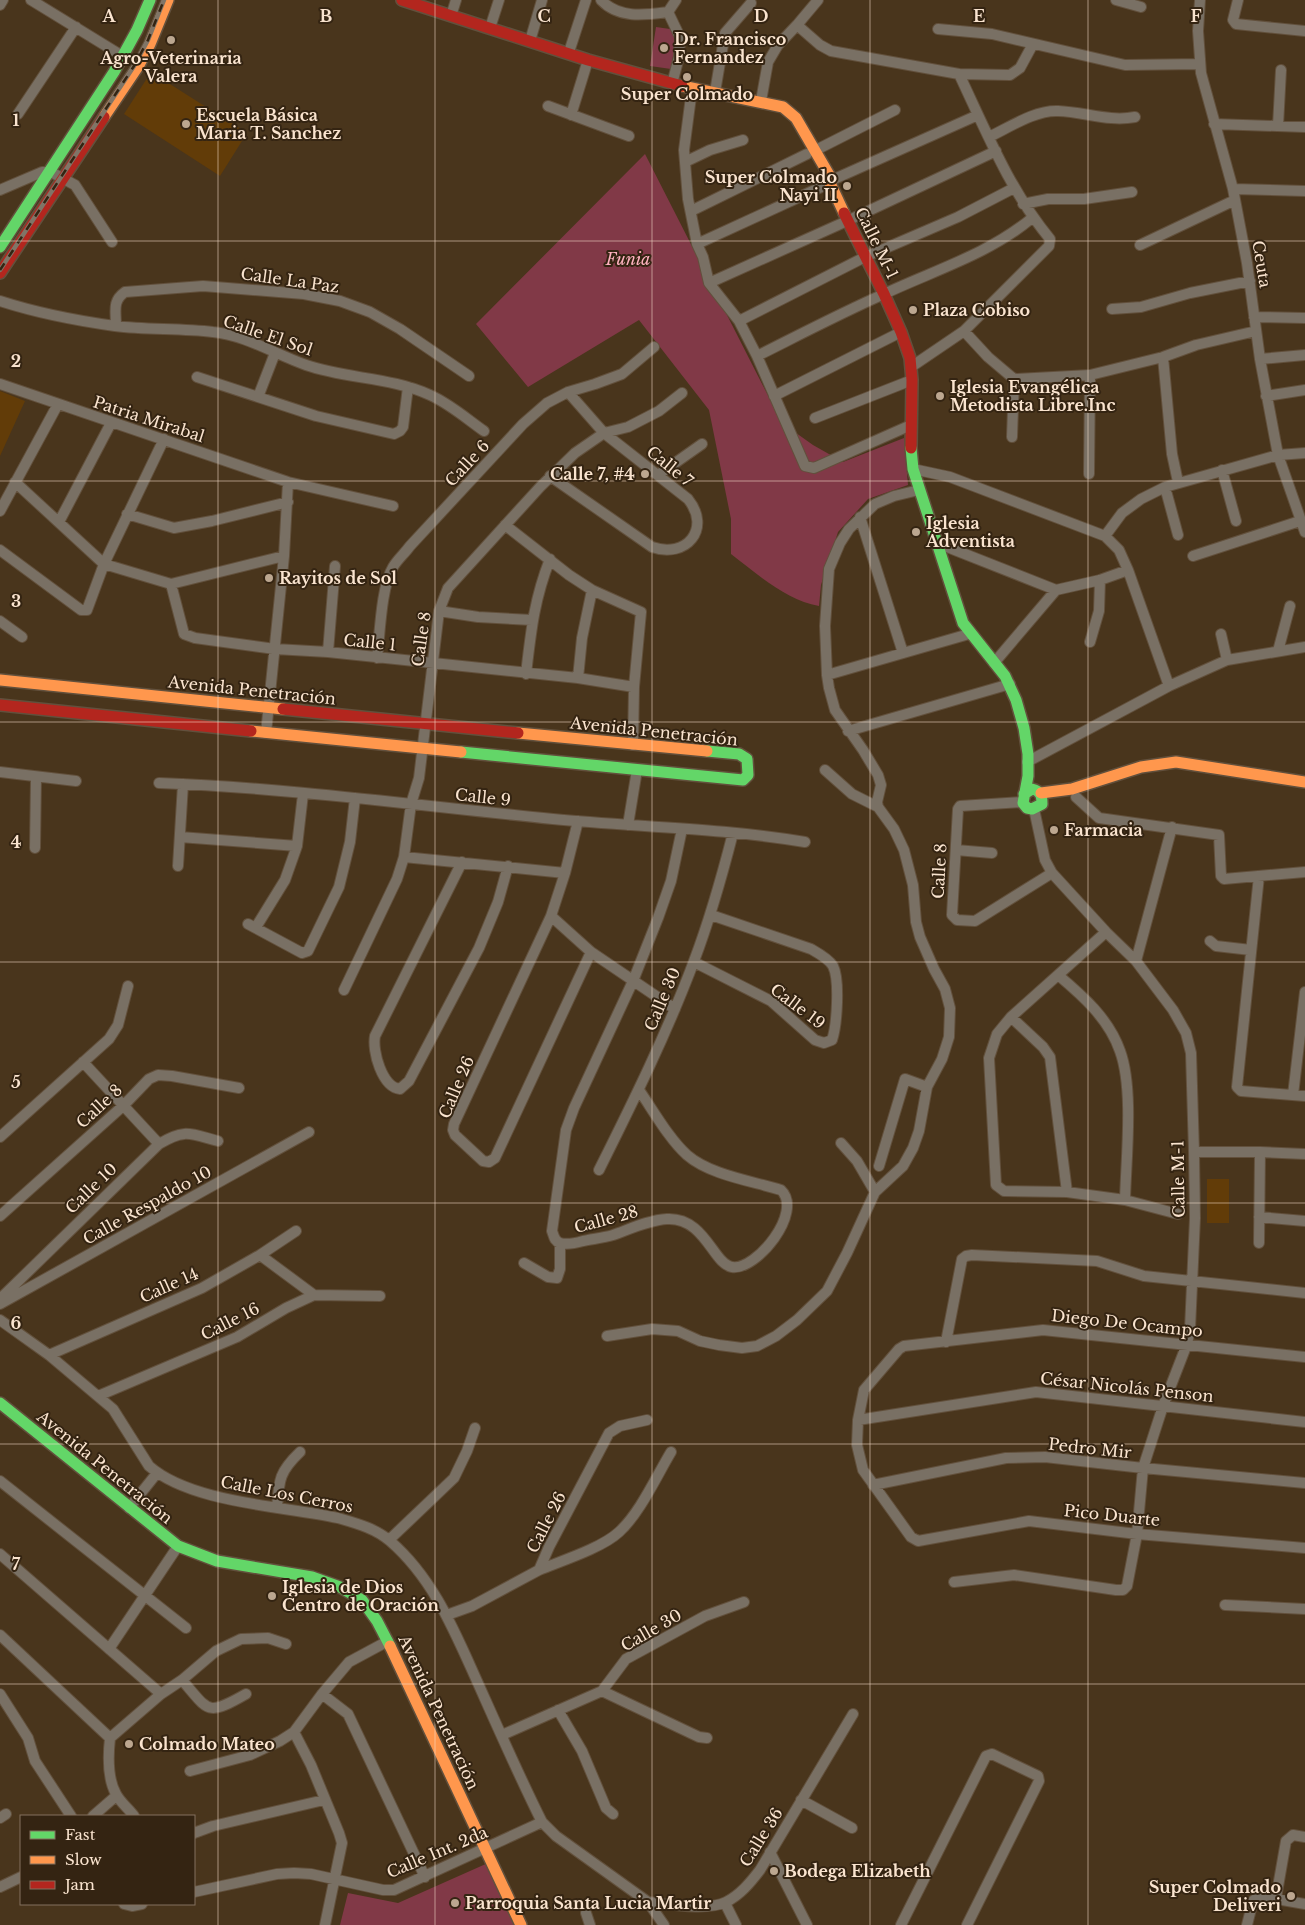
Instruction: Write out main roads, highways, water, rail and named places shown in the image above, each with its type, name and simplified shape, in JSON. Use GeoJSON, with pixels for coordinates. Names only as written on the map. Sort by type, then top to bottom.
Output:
{"type":"FeatureCollection","features":[{"type":"Feature","properties":{"kind":"railway"},"geometry":{"type":"LineString","coordinates":[[0,270],[134,66],[148,40],[164,0]]}},
{"type":"Feature","properties":{"kind":"place","name":"Agro-Veterinaria Valera"},"geometry":{"type":"Point","coordinates":[171,40]}},
{"type":"Feature","properties":{"kind":"place","name":"Dr. Francisco Fernandez"},"geometry":{"type":"Point","coordinates":[664,48]}},
{"type":"Feature","properties":{"kind":"place","name":"Super Colmado"},"geometry":{"type":"Point","coordinates":[687,77]}},
{"type":"Feature","properties":{"kind":"place","name":"Escuela Básica Maria T. Sanchez"},"geometry":{"type":"Point","coordinates":[186,124]}},
{"type":"Feature","properties":{"kind":"place","name":"Super Colmado Nayi II"},"geometry":{"type":"Point","coordinates":[847,186]}},
{"type":"Feature","properties":{"kind":"place","name":"Plaza Cobiso"},"geometry":{"type":"Point","coordinates":[913,310]}},
{"type":"Feature","properties":{"kind":"place","name":"Iglesia Evangélica Metodista Libre.Inc"},"geometry":{"type":"Point","coordinates":[940,396]}},
{"type":"Feature","properties":{"kind":"place","name":"Calle 7, #4"},"geometry":{"type":"Point","coordinates":[645,474]}},
{"type":"Feature","properties":{"kind":"place","name":"Iglesia Adventista"},"geometry":{"type":"Point","coordinates":[916,532]}},
{"type":"Feature","properties":{"kind":"place","name":"Rayitos de Sol"},"geometry":{"type":"Point","coordinates":[269,578]}},
{"type":"Feature","properties":{"kind":"place","name":"Farmacia"},"geometry":{"type":"Point","coordinates":[1054,830]}},
{"type":"Feature","properties":{"kind":"place","name":"Iglesia de Dios Centro de Oración"},"geometry":{"type":"Point","coordinates":[272,1596]}},
{"type":"Feature","properties":{"kind":"place","name":"Colmado Mateo"},"geometry":{"type":"Point","coordinates":[129,1744]}},
{"type":"Feature","properties":{"kind":"place","name":"Bodega Elizabeth"},"geometry":{"type":"Point","coordinates":[774,1871]}},
{"type":"Feature","properties":{"kind":"place","name":"Super Colmado Deliveri"},"geometry":{"type":"Point","coordinates":[1291,1896]}},
{"type":"Feature","properties":{"kind":"place","name":"Parroquia Santa Lucia Martir"},"geometry":{"type":"Point","coordinates":[455,1903]}},
{"type":"Feature","properties":{"kind":"park label","name":"Funia"},"geometry":{"type":"Point","coordinates":[628,259]}}]}
